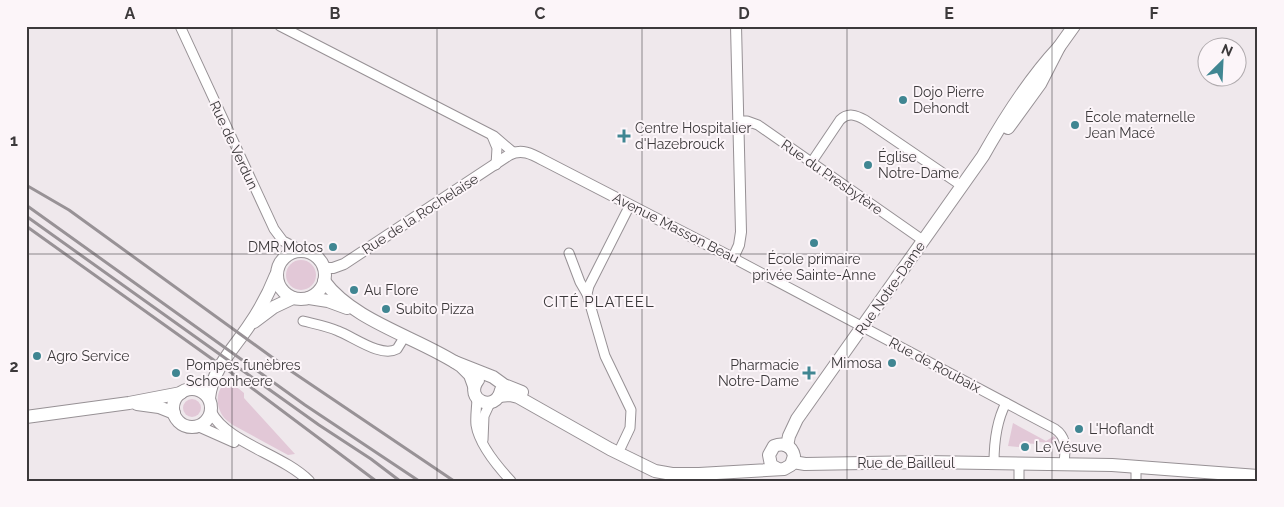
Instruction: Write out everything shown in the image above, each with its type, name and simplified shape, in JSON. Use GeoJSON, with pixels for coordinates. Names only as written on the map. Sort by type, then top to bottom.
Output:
{"type":"FeatureCollection","features":[{"type":"Feature","properties":{"kind":"main road","name":"Rue Notre-Dame"},"geometry":{"type":"LineString","coordinates":[[777,449],[783,434],[797,420],[924,241],[982,156],[1002,122],[1074,26]]}},
{"type":"Feature","properties":{"kind":"main road"},"geometry":{"type":"LineString","coordinates":[[209,398],[215,374],[250,325],[269,292],[278,266],[283,258],[293,252],[303,251],[316,256],[324,268],[324,281],[320,291],[309,298]]}},
{"type":"Feature","properties":{"kind":"main road"},"geometry":{"type":"LineString","coordinates":[[276,275],[280,288],[293,298]]}},
{"type":"Feature","properties":{"kind":"main road"},"geometry":{"type":"LineString","coordinates":[[324,281],[337,296],[364,314],[455,362],[519,391],[650,462],[677,469],[759,461],[777,449],[793,453],[793,462],[787,468],[738,476],[676,474],[655,471],[627,458],[518,397],[510,395],[483,402],[476,392],[468,372],[455,362]]}},
{"type":"Feature","properties":{"kind":"main road"},"geometry":{"type":"LineString","coordinates":[[250,325],[269,310],[293,298],[309,298],[332,302],[364,314]]}},
{"type":"Feature","properties":{"kind":"main road"},"geometry":{"type":"LineString","coordinates":[[26,418],[129,404],[185,391],[200,390],[209,398],[211,412],[206,422],[198,426],[183,425],[176,419],[174,402],[185,391],[215,374]]}},
{"type":"Feature","properties":{"kind":"main road"},"geometry":{"type":"LineString","coordinates":[[476,392],[480,378],[494,379],[501,387],[495,399]]}},
{"type":"Feature","properties":{"kind":"main road"},"geometry":{"type":"LineString","coordinates":[[129,404],[156,407],[174,413]]}},
{"type":"Feature","properties":{"kind":"main road"},"geometry":{"type":"LineString","coordinates":[[777,449],[771,465],[778,469]]}},
{"type":"Feature","properties":{"kind":"main road","name":"Rue de Bailleul"},"geometry":{"type":"LineString","coordinates":[[793,462],[805,464],[914,462],[1136,466]]}},
{"type":"Feature","properties":{"kind":"main road"},"geometry":{"type":"LineString","coordinates":[[1136,466],[1258,476]]}},
{"type":"Feature","properties":{"kind":"street","name":"Rue de Verdun"},"geometry":{"type":"LineString","coordinates":[[180,26],[274,229],[286,243],[303,251]]}},
{"type":"Feature","properties":{"kind":"street","name":"Avenue Masson Beau"},"geometry":{"type":"LineString","coordinates":[[280,26],[490,134],[514,153],[524,152],[537,157],[863,326]]}},
{"type":"Feature","properties":{"kind":"street"},"geometry":{"type":"LineString","coordinates":[[733,258],[739,245],[741,232],[736,26]]}},
{"type":"Feature","properties":{"kind":"street"},"geometry":{"type":"LineString","coordinates":[[811,162],[842,118],[854,115],[865,120],[962,186]]}},
{"type":"Feature","properties":{"kind":"street","name":"Rue du Presbytère"},"geometry":{"type":"LineString","coordinates":[[739,122],[758,125],[924,241]]}},
{"type":"Feature","properties":{"kind":"street"},"geometry":{"type":"LineString","coordinates":[[490,134],[497,145],[496,164]]}},
{"type":"Feature","properties":{"kind":"street","name":"Rue de la Rochelaise"},"geometry":{"type":"LineString","coordinates":[[324,268],[333,268],[344,264],[514,153]]}},
{"type":"Feature","properties":{"kind":"street"},"geometry":{"type":"LineString","coordinates":[[587,294],[589,286],[630,205]]}},
{"type":"Feature","properties":{"kind":"street"},"geometry":{"type":"LineString","coordinates":[[569,253],[580,282],[587,294],[611,370],[631,410],[630,428],[621,447]]}},
{"type":"Feature","properties":{"kind":"street"},"geometry":{"type":"LineString","coordinates":[[303,321],[339,331],[386,352],[397,350],[405,336]]}},
{"type":"Feature","properties":{"kind":"street","name":"Rue de Roubaix"},"geometry":{"type":"LineString","coordinates":[[863,326],[1060,432],[1065,442],[1064,464]]}},
{"type":"Feature","properties":{"kind":"street"},"geometry":{"type":"LineString","coordinates":[[476,392],[477,428],[494,461],[511,481]]}},
{"type":"Feature","properties":{"kind":"street"},"geometry":{"type":"LineString","coordinates":[[484,443],[484,416],[495,399]]}},
{"type":"Feature","properties":{"kind":"street"},"geometry":{"type":"LineString","coordinates":[[994,463],[994,449],[1002,412],[1006,403]]}},
{"type":"Feature","properties":{"kind":"street"},"geometry":{"type":"LineString","coordinates":[[211,412],[217,422],[227,431],[287,464],[309,481]]}},
{"type":"Feature","properties":{"kind":"street"},"geometry":{"type":"LineString","coordinates":[[198,426],[214,432],[274,463],[288,471],[299,481]]}},
{"type":"Feature","properties":{"kind":"street"},"geometry":{"type":"LineString","coordinates":[[1019,463],[1019,481]]}},
{"type":"Feature","properties":{"kind":"street"},"geometry":{"type":"LineString","coordinates":[[1136,466],[1136,481]]}},
{"type":"Feature","properties":{"kind":"shaded area"},"geometry":{"type":"Polygon","coordinates":[[[301,260],[312,264],[316,275],[312,286],[301,290],[290,286],[286,275],[290,264],[301,260]]]}},
{"type":"Feature","properties":{"kind":"shaded area"},"geometry":{"type":"Polygon","coordinates":[[[228,380],[244,393],[244,398],[295,454],[288,455],[233,425],[222,415],[218,404],[218,395],[221,387],[228,380]]]}},
{"type":"Feature","properties":{"kind":"shaded area"},"geometry":{"type":"Polygon","coordinates":[[[188,399],[196,399],[201,404],[199,415],[188,417],[183,412],[183,404],[188,399]]]}},
{"type":"Feature","properties":{"kind":"shaded area"},"geometry":{"type":"Polygon","coordinates":[[[1013,423],[1046,441],[1054,436],[1056,439],[1053,443],[1020,443],[1019,447],[1008,446],[1013,423]]]}},
{"type":"Feature","properties":{"kind":"railway"},"geometry":{"type":"LineString","coordinates":[[26,185],[69,210],[291,371],[454,481]]}},
{"type":"Feature","properties":{"kind":"railway"},"geometry":{"type":"LineString","coordinates":[[26,205],[305,405],[419,481]]}},
{"type":"Feature","properties":{"kind":"railway"},"geometry":{"type":"LineString","coordinates":[[26,216],[400,481]]}},
{"type":"Feature","properties":{"kind":"railway"},"geometry":{"type":"LineString","coordinates":[[26,226],[229,371],[376,481]]}},
{"type":"Feature","properties":{"kind":"place","name":"Dojo Pierre Dehondt"},"geometry":{"type":"Point","coordinates":[903,100]}},
{"type":"Feature","properties":{"kind":"place","name":"École maternelle Jean Macé"},"geometry":{"type":"Point","coordinates":[1075,125]}},
{"type":"Feature","properties":{"kind":"place","name":"Centre Hospitalier d'Hazebrouck"},"geometry":{"type":"Point","coordinates":[624,136]}},
{"type":"Feature","properties":{"kind":"place","name":"Église Notre-Dame"},"geometry":{"type":"Point","coordinates":[868,165]}},
{"type":"Feature","properties":{"kind":"place","name":"École primaire privée Sainte-Anne"},"geometry":{"type":"Point","coordinates":[814,243]}},
{"type":"Feature","properties":{"kind":"place","name":"DMR Motos"},"geometry":{"type":"Point","coordinates":[333,247]}},
{"type":"Feature","properties":{"kind":"place","name":"Au Flore"},"geometry":{"type":"Point","coordinates":[354,290]}},
{"type":"Feature","properties":{"kind":"place","name":"Subito Pizza"},"geometry":{"type":"Point","coordinates":[386,309]}},
{"type":"Feature","properties":{"kind":"place","name":"Agro Service"},"geometry":{"type":"Point","coordinates":[37,356]}},
{"type":"Feature","properties":{"kind":"place","name":"Mimosa"},"geometry":{"type":"Point","coordinates":[892,363]}},
{"type":"Feature","properties":{"kind":"place","name":"Pompes funèbres Schoonheere"},"geometry":{"type":"Point","coordinates":[176,373]}},
{"type":"Feature","properties":{"kind":"place","name":"Pharmacie Notre-Dame"},"geometry":{"type":"Point","coordinates":[809,373]}},
{"type":"Feature","properties":{"kind":"place","name":"L'Hoflandt"},"geometry":{"type":"Point","coordinates":[1079,429]}},
{"type":"Feature","properties":{"kind":"place","name":"Le Vésuve"},"geometry":{"type":"Point","coordinates":[1025,447]}},
{"type":"Feature","properties":{"kind":"district","name":"CITÉ PLATEEL"},"geometry":{"type":"Point","coordinates":[599,302]}}]}
